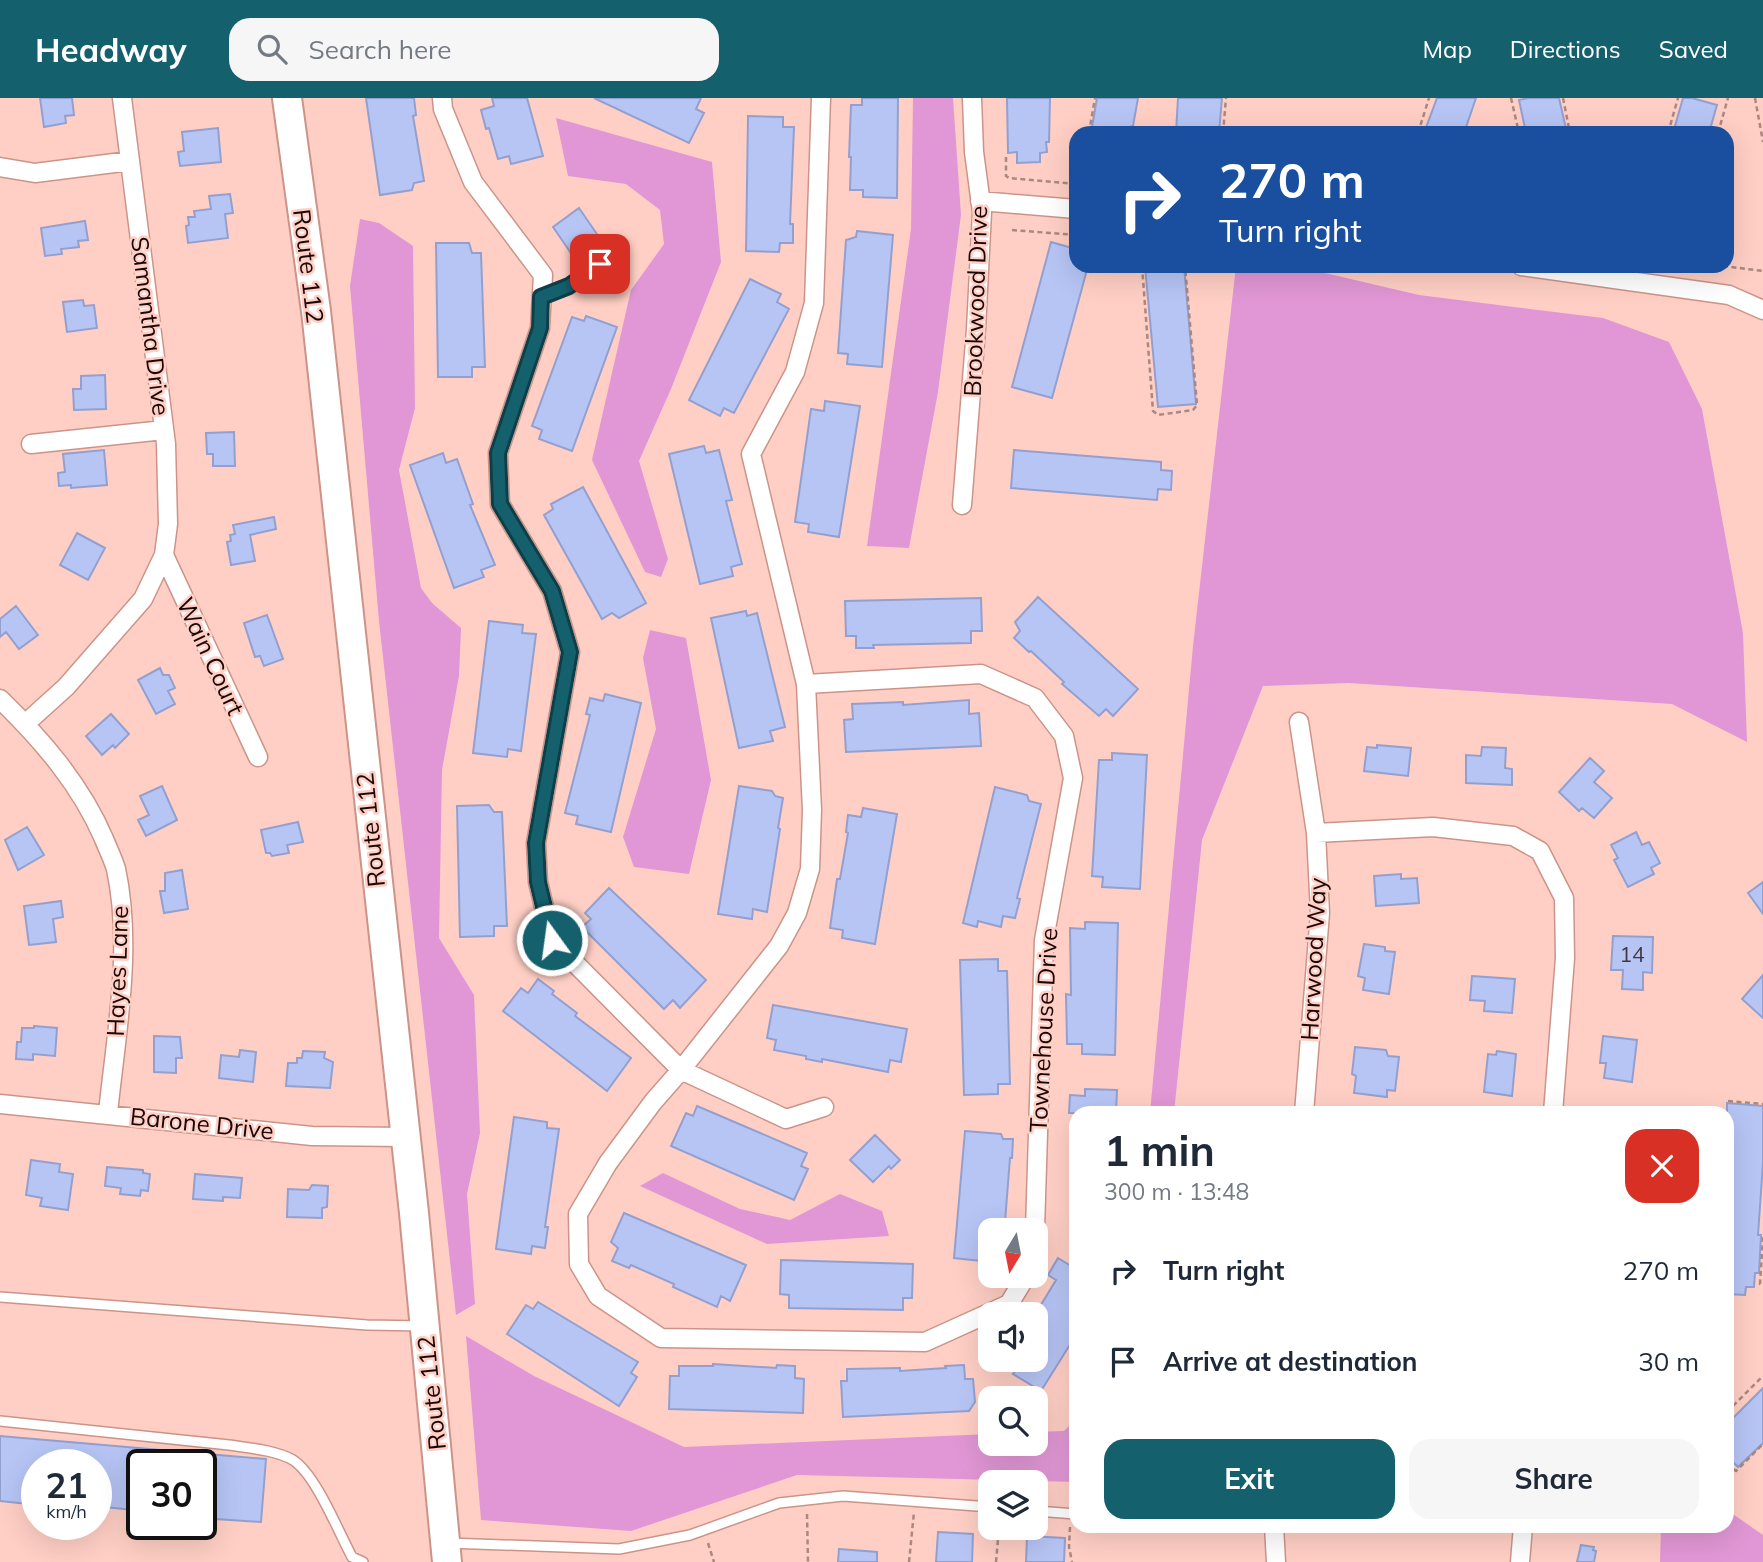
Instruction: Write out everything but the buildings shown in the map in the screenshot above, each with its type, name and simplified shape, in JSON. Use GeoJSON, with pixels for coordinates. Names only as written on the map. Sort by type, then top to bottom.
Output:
{"type":"FeatureCollection","features":[{"type":"Feature","properties":{"kind":"main road","name":"Route 112"},"geometry":{"type":"LineString","coordinates":[[287,98],[316,311],[447,1552]]}},
{"type":"Feature","properties":{"kind":"street","name":"Samantha Drive"},"geometry":{"type":"LineString","coordinates":[[122,98],[164,430],[168,499],[164,555]]}},
{"type":"Feature","properties":{"kind":"street"},"geometry":{"type":"LineString","coordinates":[[442,98],[443,109],[473,182],[543,275],[540,328],[498,453],[500,504],[552,591],[570,652],[536,843],[538,882],[552,940],[681,1070],[786,1118],[824,1107]]}},
{"type":"Feature","properties":{"kind":"street"},"geometry":{"type":"LineString","coordinates":[[821,98],[814,303],[795,372],[751,454],[806,684],[812,810],[810,869],[797,913],[779,946],[681,1070],[653,1101],[608,1163],[578,1214],[579,1264],[598,1296],[661,1338],[925,1342],[1009,1304],[1019,1288]]}},
{"type":"Feature","properties":{"kind":"street","name":"Brookwood Drive"},"geometry":{"type":"LineString","coordinates":[[962,505],[982,212],[974,152],[972,98]]}},
{"type":"Feature","properties":{"kind":"street"},"geometry":{"type":"LineString","coordinates":[[0,167],[35,173],[130,161]]}},
{"type":"Feature","properties":{"kind":"street"},"geometry":{"type":"LineString","coordinates":[[980,201],[1069,208]]}},
{"type":"Feature","properties":{"kind":"street"},"geometry":{"type":"LineString","coordinates":[[1571,273],[1730,295],[1763,310]]}},
{"type":"Feature","properties":{"kind":"street"},"geometry":{"type":"LineString","coordinates":[[31,444],[164,430]]}},
{"type":"Feature","properties":{"kind":"street"},"geometry":{"type":"LineString","coordinates":[[25,724],[66,687],[143,599],[164,555]]}},
{"type":"Feature","properties":{"kind":"street","name":"Wain Court"},"geometry":{"type":"LineString","coordinates":[[164,555],[258,757]]}},
{"type":"Feature","properties":{"kind":"street","name":"Townehouse Drive"},"geometry":{"type":"LineString","coordinates":[[806,684],[981,674],[1035,698],[1064,737],[1073,778],[1044,940],[1035,1218]]}},
{"type":"Feature","properties":{"kind":"street","name":"Hayes Lane"},"geometry":{"type":"LineString","coordinates":[[0,699],[65,772],[95,818],[115,867],[122,919],[121,971],[108,1113]]}},
{"type":"Feature","properties":{"kind":"street","name":"Harwood Way"},"geometry":{"type":"LineString","coordinates":[[1299,722],[1316,833],[1320,913],[1305,1106]]}},
{"type":"Feature","properties":{"kind":"street"},"geometry":{"type":"LineString","coordinates":[[1316,833],[1433,827],[1513,836],[1540,851],[1564,898],[1565,958],[1554,1106]]}},
{"type":"Feature","properties":{"kind":"street","name":"Barone Drive"},"geometry":{"type":"LineString","coordinates":[[0,1104],[312,1136],[404,1137]]}},
{"type":"Feature","properties":{"kind":"street"},"geometry":{"type":"LineString","coordinates":[[1274,1533],[1276,1562]]}},
{"type":"Feature","properties":{"kind":"street"},"geometry":{"type":"LineString","coordinates":[[1520,1562],[1522,1533]]}},
{"type":"Feature","properties":{"kind":"lane"},"geometry":{"type":"LineString","coordinates":[[541,297],[569,286],[600,264]]}},
{"type":"Feature","properties":{"kind":"lane"},"geometry":{"type":"LineString","coordinates":[[0,1297],[368,1325],[425,1326]]}},
{"type":"Feature","properties":{"kind":"lane"},"geometry":{"type":"LineString","coordinates":[[0,1422],[229,1445],[291,1459],[306,1472],[352,1557],[363,1562]]}},
{"type":"Feature","properties":{"kind":"lane"},"geometry":{"type":"LineString","coordinates":[[447,1552],[619,1549],[703,1530],[779,1503],[844,1496],[978,1506]]}},
{"type":"Feature","properties":{"kind":"lane"},"geometry":{"type":"LineString","coordinates":[[1048,1512],[1069,1514]]}},
{"type":"Feature","properties":{"kind":"path"},"geometry":{"type":"LineString","coordinates":[[1090,126],[1095,98]]}},
{"type":"Feature","properties":{"kind":"path"},"geometry":{"type":"LineString","coordinates":[[1224,126],[1226,98]]}},
{"type":"Feature","properties":{"kind":"path"},"geometry":{"type":"LineString","coordinates":[[1420,126],[1429,98]]}},
{"type":"Feature","properties":{"kind":"path"},"geometry":{"type":"LineString","coordinates":[[1511,98],[1517,126]]}},
{"type":"Feature","properties":{"kind":"path"},"geometry":{"type":"LineString","coordinates":[[1563,98],[1569,126]]}},
{"type":"Feature","properties":{"kind":"path"},"geometry":{"type":"LineString","coordinates":[[1670,126],[1678,98]]}},
{"type":"Feature","properties":{"kind":"path"},"geometry":{"type":"LineString","coordinates":[[1720,126],[1728,98]]}},
{"type":"Feature","properties":{"kind":"path"},"geometry":{"type":"LineString","coordinates":[[1755,98],[1763,142]]}},
{"type":"Feature","properties":{"kind":"path"},"geometry":{"type":"LineString","coordinates":[[1006,157],[1006,176],[1009,178],[1069,183]]}},
{"type":"Feature","properties":{"kind":"path"},"geometry":{"type":"LineString","coordinates":[[1012,230],[1069,235]]}},
{"type":"Feature","properties":{"kind":"path"},"geometry":{"type":"LineString","coordinates":[[1734,267],[1763,271]]}},
{"type":"Feature","properties":{"kind":"path"},"geometry":{"type":"LineString","coordinates":[[1143,273],[1153,411],[1158,415],[1193,410],[1197,405],[1186,273]]}},
{"type":"Feature","properties":{"kind":"path"},"geometry":{"type":"LineString","coordinates":[[1728,1101],[1763,1104]]}},
{"type":"Feature","properties":{"kind":"path"},"geometry":{"type":"LineString","coordinates":[[1763,1237],[1760,1284],[1763,1285]]}},
{"type":"Feature","properties":{"kind":"path"},"geometry":{"type":"LineString","coordinates":[[1734,1405],[1763,1377]]}},
{"type":"Feature","properties":{"kind":"path"},"geometry":{"type":"LineString","coordinates":[[1734,1469],[1736,1471],[1763,1444]]}},
{"type":"Feature","properties":{"kind":"path"},"geometry":{"type":"LineString","coordinates":[[806,1500],[808,1562]]}},
{"type":"Feature","properties":{"kind":"path"},"geometry":{"type":"LineString","coordinates":[[909,1562],[914,1502]]}},
{"type":"Feature","properties":{"kind":"path"},"geometry":{"type":"LineString","coordinates":[[703,1530],[714,1562]]}},
{"type":"Feature","properties":{"kind":"path"},"geometry":{"type":"LineString","coordinates":[[1071,1533],[1069,1543],[1072,1562]]}},
{"type":"Feature","properties":{"kind":"path"},"geometry":{"type":"LineString","coordinates":[[996,1562],[998,1540]]}},
{"type":"Feature","properties":{"kind":"shaded area"},"geometry":{"type":"Polygon","coordinates":[[[913,98],[953,98],[961,215],[938,392],[909,548],[867,546],[911,229],[913,98]]]}},
{"type":"Feature","properties":{"kind":"shaded area"},"geometry":{"type":"Polygon","coordinates":[[[556,118],[712,162],[721,262],[671,389],[639,461],[668,559],[661,577],[645,572],[592,460],[631,290],[664,244],[660,210],[626,184],[568,176],[556,118]]]}},
{"type":"Feature","properties":{"kind":"shaded area"},"geometry":{"type":"Polygon","coordinates":[[[360,219],[379,223],[413,246],[415,408],[399,470],[421,588],[432,603],[461,628],[459,676],[442,770],[439,938],[474,995],[480,1133],[467,1194],[475,1304],[456,1315],[379,621],[350,286],[360,219]]]}},
{"type":"Feature","properties":{"kind":"shaded area"},"geometry":{"type":"Polygon","coordinates":[[[1235,273],[1325,273],[1419,295],[1603,318],[1669,342],[1702,409],[1743,633],[1747,742],[1672,704],[1349,683],[1263,686],[1202,840],[1175,1106],[1151,1106],[1193,646],[1235,273]]]}},
{"type":"Feature","properties":{"kind":"shaded area"},"geometry":{"type":"Polygon","coordinates":[[[650,630],[686,638],[711,780],[689,874],[634,867],[623,837],[656,729],[643,658],[650,630]]]}},
{"type":"Feature","properties":{"kind":"shaded area"},"geometry":{"type":"Polygon","coordinates":[[[663,1173],[740,1209],[790,1220],[840,1194],[882,1211],[889,1236],[767,1244],[640,1186],[663,1173]]]}},
{"type":"Feature","properties":{"kind":"shaded area"},"geometry":{"type":"Polygon","coordinates":[[[466,1336],[534,1376],[684,1447],[978,1435],[978,1456],[1048,1456],[1048,1432],[1064,1431],[1069,1426],[1069,1482],[1048,1481],[1048,1470],[978,1470],[978,1480],[797,1475],[631,1531],[481,1520],[466,1336]]]}},
{"type":"Feature","properties":{"kind":"shaded area"},"geometry":{"type":"Polygon","coordinates":[[[1734,1515],[1763,1535],[1763,1562],[1660,1562],[1661,1533],[1734,1533],[1734,1515]]]}},
{"type":"Feature","properties":{"kind":"route"},"geometry":{"type":"LineString","coordinates":[[552,940],[538,882],[536,843],[570,652],[552,591],[500,504],[498,453],[540,328],[541,297],[569,286],[600,264]]}}]}
